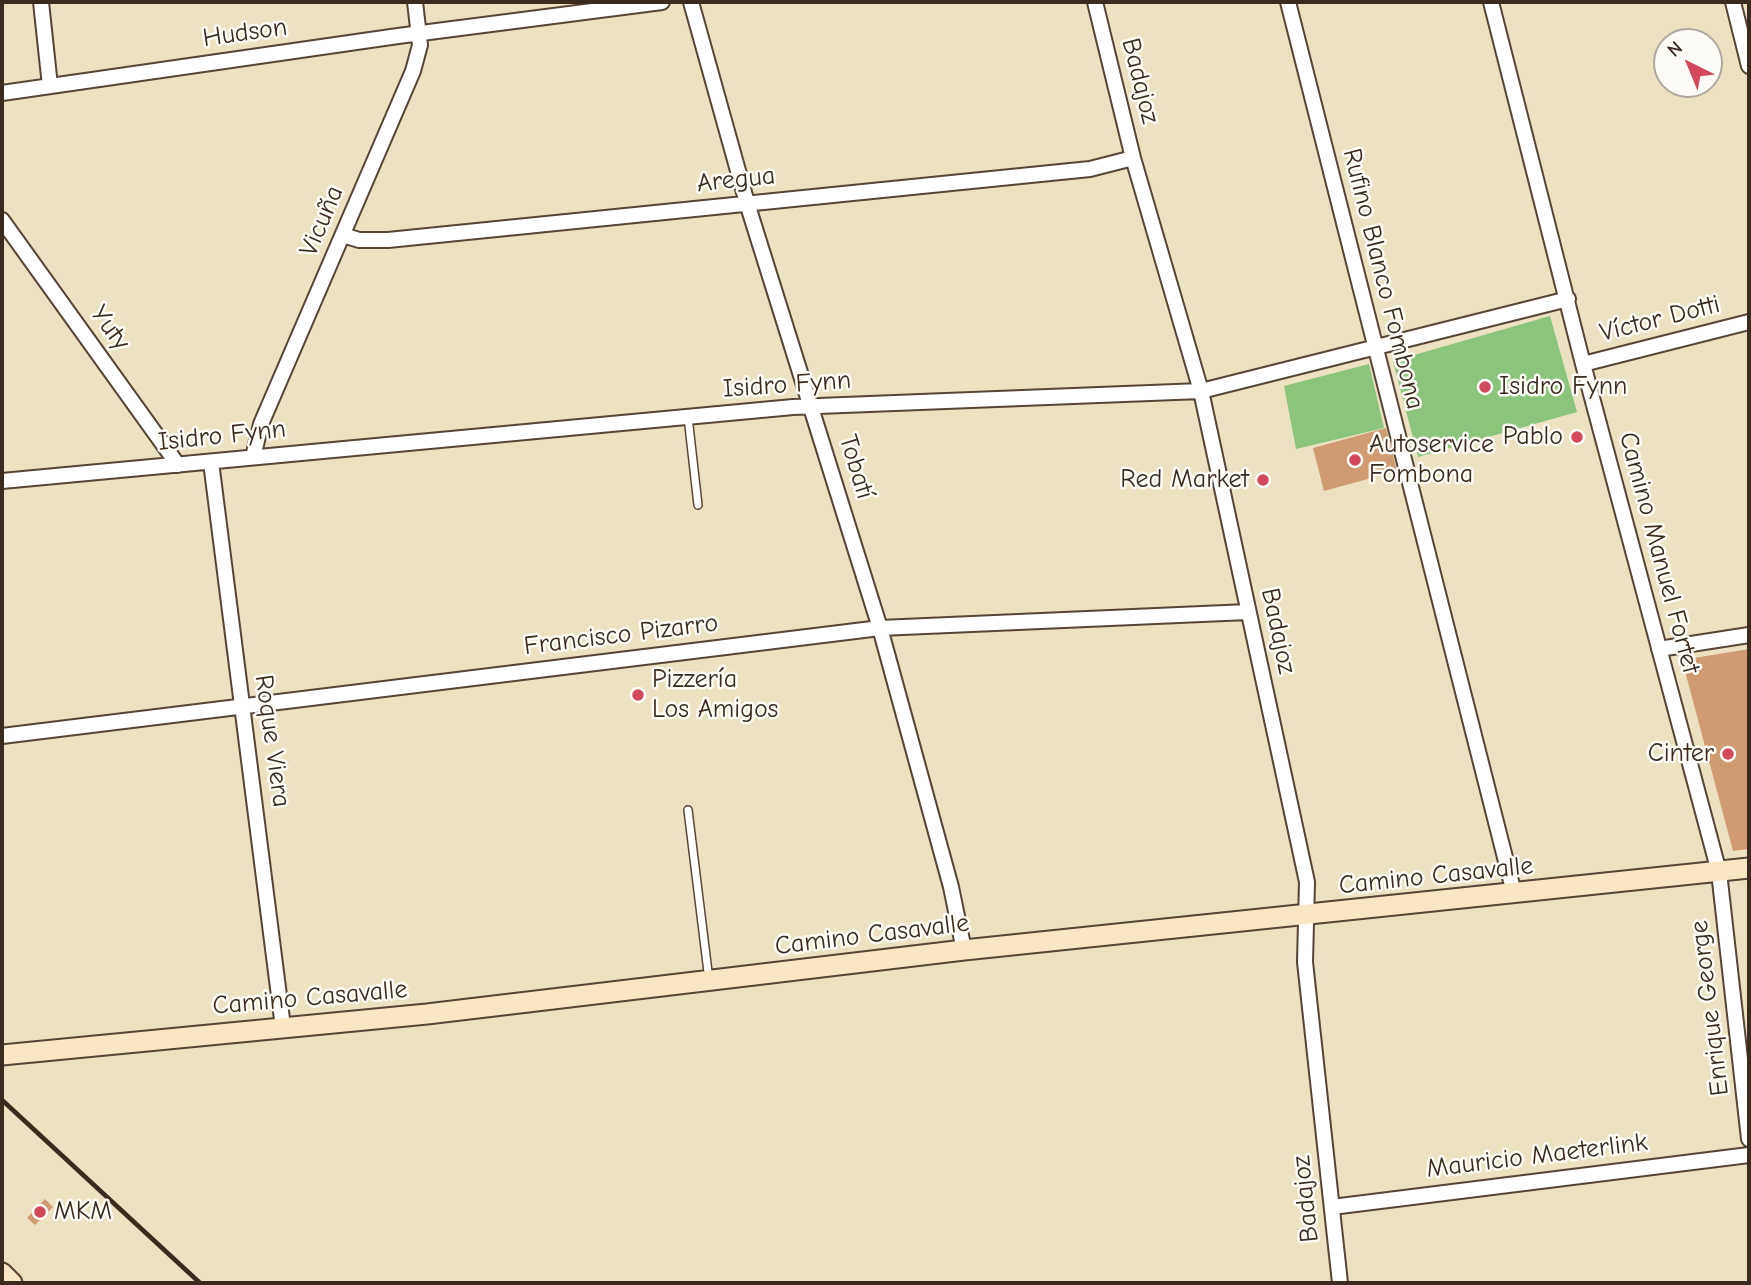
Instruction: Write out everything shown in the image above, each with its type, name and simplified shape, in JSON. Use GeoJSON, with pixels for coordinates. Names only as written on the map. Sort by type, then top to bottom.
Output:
{"type":"FeatureCollection","features":[{"type":"Feature","properties":{"kind":"street"},"geometry":{"type":"LineString","coordinates":[[41,2],[50,86]]}},
{"type":"Feature","properties":{"kind":"street","name":"Vicuña"},"geometry":{"type":"LineString","coordinates":[[253,457],[261,424],[413,71],[420,45],[415,2]]}},
{"type":"Feature","properties":{"kind":"street","name":"Hudson"},"geometry":{"type":"LineString","coordinates":[[2,93],[662,2]]}},
{"type":"Feature","properties":{"kind":"street","name":"Tobatí"},"geometry":{"type":"LineString","coordinates":[[691,2],[747,203],[880,628],[951,887],[964,950]]}},
{"type":"Feature","properties":{"kind":"street","name":"Badajoz"},"geometry":{"type":"LineString","coordinates":[[1095,2],[1133,158],[1201,391],[1307,882],[1305,962],[1340,1283]]}},
{"type":"Feature","properties":{"kind":"street","name":"Rufino Blanco Fombona"},"geometry":{"type":"LineString","coordinates":[[1288,2],[1514,893]]}},
{"type":"Feature","properties":{"kind":"street","name":"Camino Manuel Fortet"},"geometry":{"type":"LineString","coordinates":[[1491,2],[1583,364],[1719,872]]}},
{"type":"Feature","properties":{"kind":"street"},"geometry":{"type":"LineString","coordinates":[[1733,2],[1749,66]]}},
{"type":"Feature","properties":{"kind":"street","name":"Aregua"},"geometry":{"type":"LineString","coordinates":[[343,235],[359,240],[388,240],[1090,169],[1133,158]]}},
{"type":"Feature","properties":{"kind":"street","name":"Yuty"},"geometry":{"type":"LineString","coordinates":[[2,220],[178,465]]}},
{"type":"Feature","properties":{"kind":"street","name":"Isidro Fynn"},"geometry":{"type":"LineString","coordinates":[[2,481],[811,406],[1201,391],[1568,299]]}},
{"type":"Feature","properties":{"kind":"street","name":"Víctor Dotti"},"geometry":{"type":"LineString","coordinates":[[1583,364],[1749,322]]}},
{"type":"Feature","properties":{"kind":"street","name":"Roque Viera"},"geometry":{"type":"LineString","coordinates":[[211,462],[284,1027]]}},
{"type":"Feature","properties":{"kind":"street","name":"Francisco Pizarro"},"geometry":{"type":"LineString","coordinates":[[2,736],[880,628],[1248,612]]}},
{"type":"Feature","properties":{"kind":"street"},"geometry":{"type":"LineString","coordinates":[[1659,649],[1749,635]]}},
{"type":"Feature","properties":{"kind":"street","name":"Camino Casavalle"},"geometry":{"type":"LineString","coordinates":[[2,1055],[427,1014],[964,950],[1749,868]]}},
{"type":"Feature","properties":{"kind":"street","name":"Enrique George"},"geometry":{"type":"LineString","coordinates":[[1719,872],[1749,1139]]}},
{"type":"Feature","properties":{"kind":"street","name":"Mauricio Maeterlink"},"geometry":{"type":"LineString","coordinates":[[1332,1207],[1749,1155]]}},
{"type":"Feature","properties":{"kind":"street"},"geometry":{"type":"LineString","coordinates":[[2,1273],[12,1283]]}},
{"type":"Feature","properties":{"kind":"lane"},"geometry":{"type":"LineString","coordinates":[[688,417],[698,505]]}},
{"type":"Feature","properties":{"kind":"lane"},"geometry":{"type":"LineString","coordinates":[[688,810],[709,980]]}},
{"type":"Feature","properties":{"kind":"green space","name":"Isidro Fynn"},"geometry":{"type":"Polygon","coordinates":[[[1550,316],[1577,412],[1418,457],[1393,361],[1550,316]]]}},
{"type":"Feature","properties":{"kind":"green space"},"geometry":{"type":"Polygon","coordinates":[[[1369,364],[1384,428],[1296,449],[1284,386],[1369,364]]]}},
{"type":"Feature","properties":{"kind":"building","name":"Autoservice Fombona"},"geometry":{"type":"Polygon","coordinates":[[[1386,428],[1397,471],[1324,491],[1313,448],[1386,428]]]}},
{"type":"Feature","properties":{"kind":"building","name":"Cinter"},"geometry":{"type":"Polygon","coordinates":[[[1749,649],[1749,849],[1733,851],[1682,660],[1749,649]]]}},
{"type":"Feature","properties":{"kind":"building","name":"MKM"},"geometry":{"type":"Polygon","coordinates":[[[45,1199],[53,1207],[35,1225],[27,1218],[45,1199]]]}},
{"type":"Feature","properties":{"kind":"railway"},"geometry":{"type":"LineString","coordinates":[[2,1100],[200,1283]]}},
{"type":"Feature","properties":{"kind":"place","name":"Isidro Fynn"},"geometry":{"type":"Point","coordinates":[1485,387]}},
{"type":"Feature","properties":{"kind":"place","name":"Pablo"},"geometry":{"type":"Point","coordinates":[1577,437]}},
{"type":"Feature","properties":{"kind":"place","name":"Autoservice Fombona"},"geometry":{"type":"Point","coordinates":[1355,460]}},
{"type":"Feature","properties":{"kind":"place","name":"Red Market"},"geometry":{"type":"Point","coordinates":[1263,480]}},
{"type":"Feature","properties":{"kind":"place","name":"Pizzería Los Amigos"},"geometry":{"type":"Point","coordinates":[638,695]}},
{"type":"Feature","properties":{"kind":"place","name":"Cinter"},"geometry":{"type":"Point","coordinates":[1728,754]}},
{"type":"Feature","properties":{"kind":"place","name":"MKM"},"geometry":{"type":"Point","coordinates":[40,1212]}}]}
